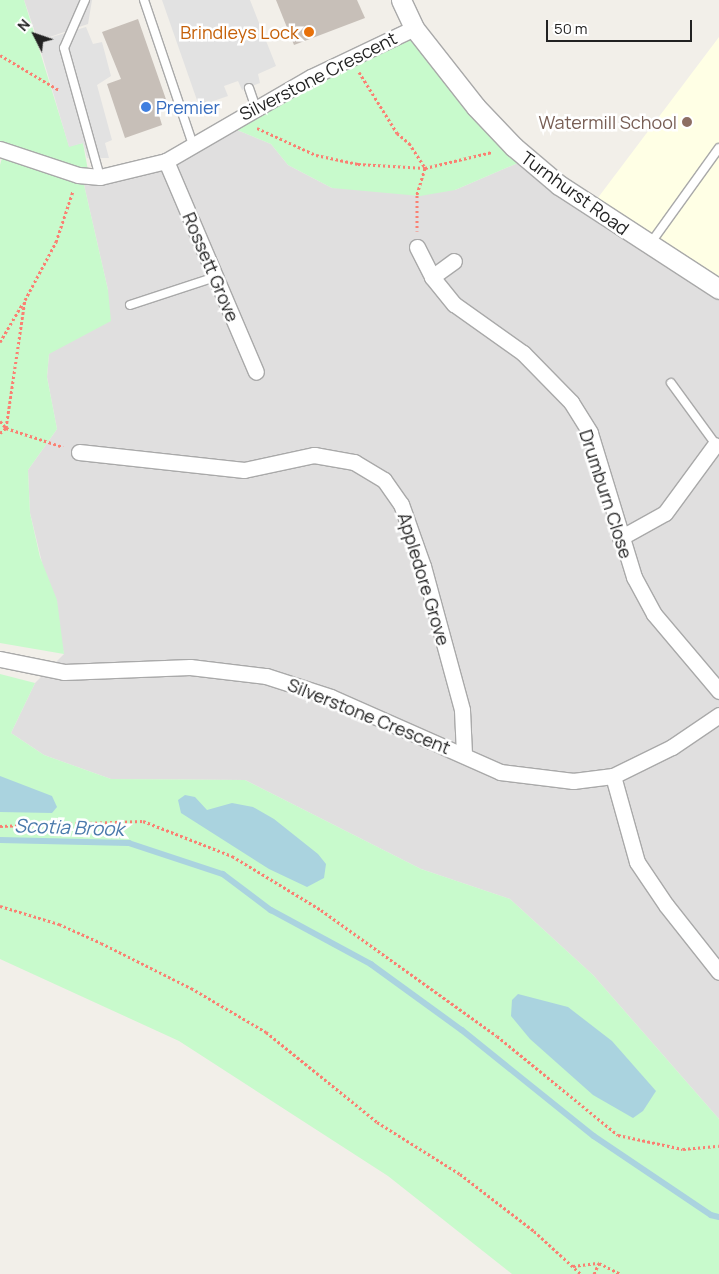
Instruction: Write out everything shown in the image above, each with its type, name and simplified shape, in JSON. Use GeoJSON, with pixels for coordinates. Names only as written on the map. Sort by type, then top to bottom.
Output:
{"type":"FeatureCollection","features":[{"type":"Feature","properties":{"kind":"street","name":"Turnhurst Road"},"geometry":{"type":"LineString","coordinates":[[401,0],[414,28],[476,108],[514,147],[559,185],[719,289]]}},
{"type":"Feature","properties":{"kind":"street","name":"Silverstone Crescent"},"geometry":{"type":"LineString","coordinates":[[0,149],[78,175],[100,177],[166,162],[236,119],[349,57],[414,28]]}},
{"type":"Feature","properties":{"kind":"street","name":"Rossett Grove"},"geometry":{"type":"LineString","coordinates":[[166,162],[256,372]]}},
{"type":"Feature","properties":{"kind":"street","name":"Drumburn Close"},"geometry":{"type":"LineString","coordinates":[[417,247],[432,277],[454,304],[523,353],[571,402],[590,433],[620,538],[634,577],[654,614],[719,691]]}},
{"type":"Feature","properties":{"kind":"street"},"geometry":{"type":"LineString","coordinates":[[432,277],[454,261]]}},
{"type":"Feature","properties":{"kind":"street"},"geometry":{"type":"LineString","coordinates":[[620,538],[665,513],[717,447]]}},
{"type":"Feature","properties":{"kind":"street","name":"Appledore Grove"},"geometry":{"type":"LineString","coordinates":[[79,452],[244,470],[314,455],[354,462],[384,480],[401,504],[423,566],[462,710],[464,754]]}},
{"type":"Feature","properties":{"kind":"street","name":"Silverstone Crescent"},"geometry":{"type":"LineString","coordinates":[[0,659],[64,672],[190,667],[266,676],[331,697],[464,754],[500,772],[573,780],[613,776],[672,746],[719,714]]}},
{"type":"Feature","properties":{"kind":"street"},"geometry":{"type":"LineString","coordinates":[[613,776],[637,862],[666,905],[719,972]]}},
{"type":"Feature","properties":{"kind":"lane"},"geometry":{"type":"LineString","coordinates":[[85,0],[64,48],[100,177]]}},
{"type":"Feature","properties":{"kind":"lane"},"geometry":{"type":"LineString","coordinates":[[144,0],[193,145]]}},
{"type":"Feature","properties":{"kind":"lane"},"geometry":{"type":"LineString","coordinates":[[249,88],[256,108]]}},
{"type":"Feature","properties":{"kind":"lane"},"geometry":{"type":"LineString","coordinates":[[649,245],[719,148]]}},
{"type":"Feature","properties":{"kind":"lane"},"geometry":{"type":"LineString","coordinates":[[130,305],[216,277]]}},
{"type":"Feature","properties":{"kind":"lane"},"geometry":{"type":"LineString","coordinates":[[671,383],[717,447]]}},
{"type":"Feature","properties":{"kind":"path"},"geometry":{"type":"LineString","coordinates":[[0,55],[59,90]]}},
{"type":"Feature","properties":{"kind":"path"},"geometry":{"type":"LineString","coordinates":[[349,57],[397,133],[408,143],[425,168]]}},
{"type":"Feature","properties":{"kind":"path"},"geometry":{"type":"LineString","coordinates":[[236,119],[316,155],[358,164],[425,168],[514,147]]}},
{"type":"Feature","properties":{"kind":"path"},"geometry":{"type":"LineString","coordinates":[[417,247],[416,195],[425,168]]}},
{"type":"Feature","properties":{"kind":"path"},"geometry":{"type":"LineString","coordinates":[[0,342],[56,242],[78,175]]}},
{"type":"Feature","properties":{"kind":"path"},"geometry":{"type":"LineString","coordinates":[[0,433],[6,428],[25,300]]}},
{"type":"Feature","properties":{"kind":"path"},"geometry":{"type":"LineString","coordinates":[[0,421],[6,428],[79,452]]}},
{"type":"Feature","properties":{"kind":"path"},"geometry":{"type":"LineString","coordinates":[[0,826],[143,821],[232,856],[321,910],[496,1036],[618,1135],[683,1150],[719,1146]]}},
{"type":"Feature","properties":{"kind":"path"},"geometry":{"type":"LineString","coordinates":[[0,906],[59,924],[101,943],[191,988],[266,1032],[377,1122],[460,1174],[581,1274]]}},
{"type":"Feature","properties":{"kind":"path"},"geometry":{"type":"LineString","coordinates":[[572,1266],[599,1263],[621,1274]]}},
{"type":"Feature","properties":{"kind":"path"},"geometry":{"type":"LineString","coordinates":[[594,1274],[599,1263]]}},
{"type":"Feature","properties":{"kind":"shaded area"},"geometry":{"type":"Polygon","coordinates":[[[24,0],[92,0],[88,24],[38,41],[24,0]]]}},
{"type":"Feature","properties":{"kind":"shaded area"},"geometry":{"type":"Polygon","coordinates":[[[162,0],[250,0],[276,66],[258,74],[260,83],[242,90],[238,81],[224,86],[228,96],[199,106],[162,0]]]}},
{"type":"Feature","properties":{"kind":"shaded area"},"geometry":{"type":"Polygon","coordinates":[[[86,27],[93,44],[102,42],[111,76],[97,85],[112,140],[105,143],[109,158],[87,158],[83,143],[69,147],[38,41],[86,27]]]}},
{"type":"Feature","properties":{"kind":"shaded area","name":"Watermill School"},"geometry":{"type":"Polygon","coordinates":[[[719,37],[719,295],[591,207],[719,37]]]}},
{"type":"Feature","properties":{"kind":"shaded area"},"geometry":{"type":"Polygon","coordinates":[[[225,125],[271,144],[288,165],[332,188],[455,190],[527,159],[719,289],[719,1119],[593,975],[510,899],[421,869],[245,780],[111,779],[44,755],[11,733],[35,683],[64,654],[30,513],[28,470],[57,429],[47,377],[49,354],[108,290],[82,176],[122,174],[225,125]]]}},
{"type":"Feature","properties":{"kind":"green space"},"geometry":{"type":"Polygon","coordinates":[[[0,0],[24,0],[69,146],[83,143],[89,176],[82,176],[108,290],[111,321],[49,354],[47,377],[57,429],[28,470],[30,513],[40,557],[57,600],[64,654],[0,643],[0,165],[4,151],[0,149],[0,0]]]}},
{"type":"Feature","properties":{"kind":"green space"},"geometry":{"type":"Polygon","coordinates":[[[414,28],[527,159],[455,190],[420,196],[332,188],[288,165],[271,144],[225,125],[414,28]]]}},
{"type":"Feature","properties":{"kind":"green space"},"geometry":{"type":"Polygon","coordinates":[[[0,674],[35,683],[11,733],[44,755],[111,779],[245,780],[421,869],[510,899],[593,975],[719,1119],[719,1274],[512,1274],[388,1176],[179,1041],[0,959],[0,674]]]}},
{"type":"Feature","properties":{"kind":"water"},"geometry":{"type":"Polygon","coordinates":[[[0,776],[52,796],[57,807],[52,813],[0,812],[0,776]]]}},
{"type":"Feature","properties":{"kind":"water"},"geometry":{"type":"Polygon","coordinates":[[[185,795],[195,797],[207,810],[232,803],[253,807],[274,819],[318,854],[326,864],[324,878],[307,887],[269,869],[181,813],[178,800],[185,795]]]}},
{"type":"Feature","properties":{"kind":"water"},"geometry":{"type":"Polygon","coordinates":[[[518,994],[568,1007],[612,1041],[656,1091],[643,1111],[633,1118],[593,1095],[530,1039],[511,1016],[512,1000],[518,994]]]}},
{"type":"Feature","properties":{"kind":"building","name":"Brindleys Lock"},"geometry":{"type":"Polygon","coordinates":[[[276,0],[357,0],[365,18],[294,45],[276,0]]]}},
{"type":"Feature","properties":{"kind":"building"},"geometry":{"type":"Polygon","coordinates":[[[138,19],[169,108],[158,112],[162,125],[125,138],[107,84],[121,79],[102,32],[138,19]]]}},
{"type":"Feature","properties":{"kind":"waterway","name":"Scotia Brook"},"geometry":{"type":"LineString","coordinates":[[0,840],[129,843],[223,874],[271,910],[371,964],[462,1030],[594,1136],[711,1215],[719,1217]]}},
{"type":"Feature","properties":{"kind":"place","name":"Brindleys Lock"},"geometry":{"type":"Point","coordinates":[309,32]}},
{"type":"Feature","properties":{"kind":"place","name":"Premier"},"geometry":{"type":"Point","coordinates":[146,107]}},
{"type":"Feature","properties":{"kind":"place","name":"Watermill School"},"geometry":{"type":"Point","coordinates":[687,122]}}]}
